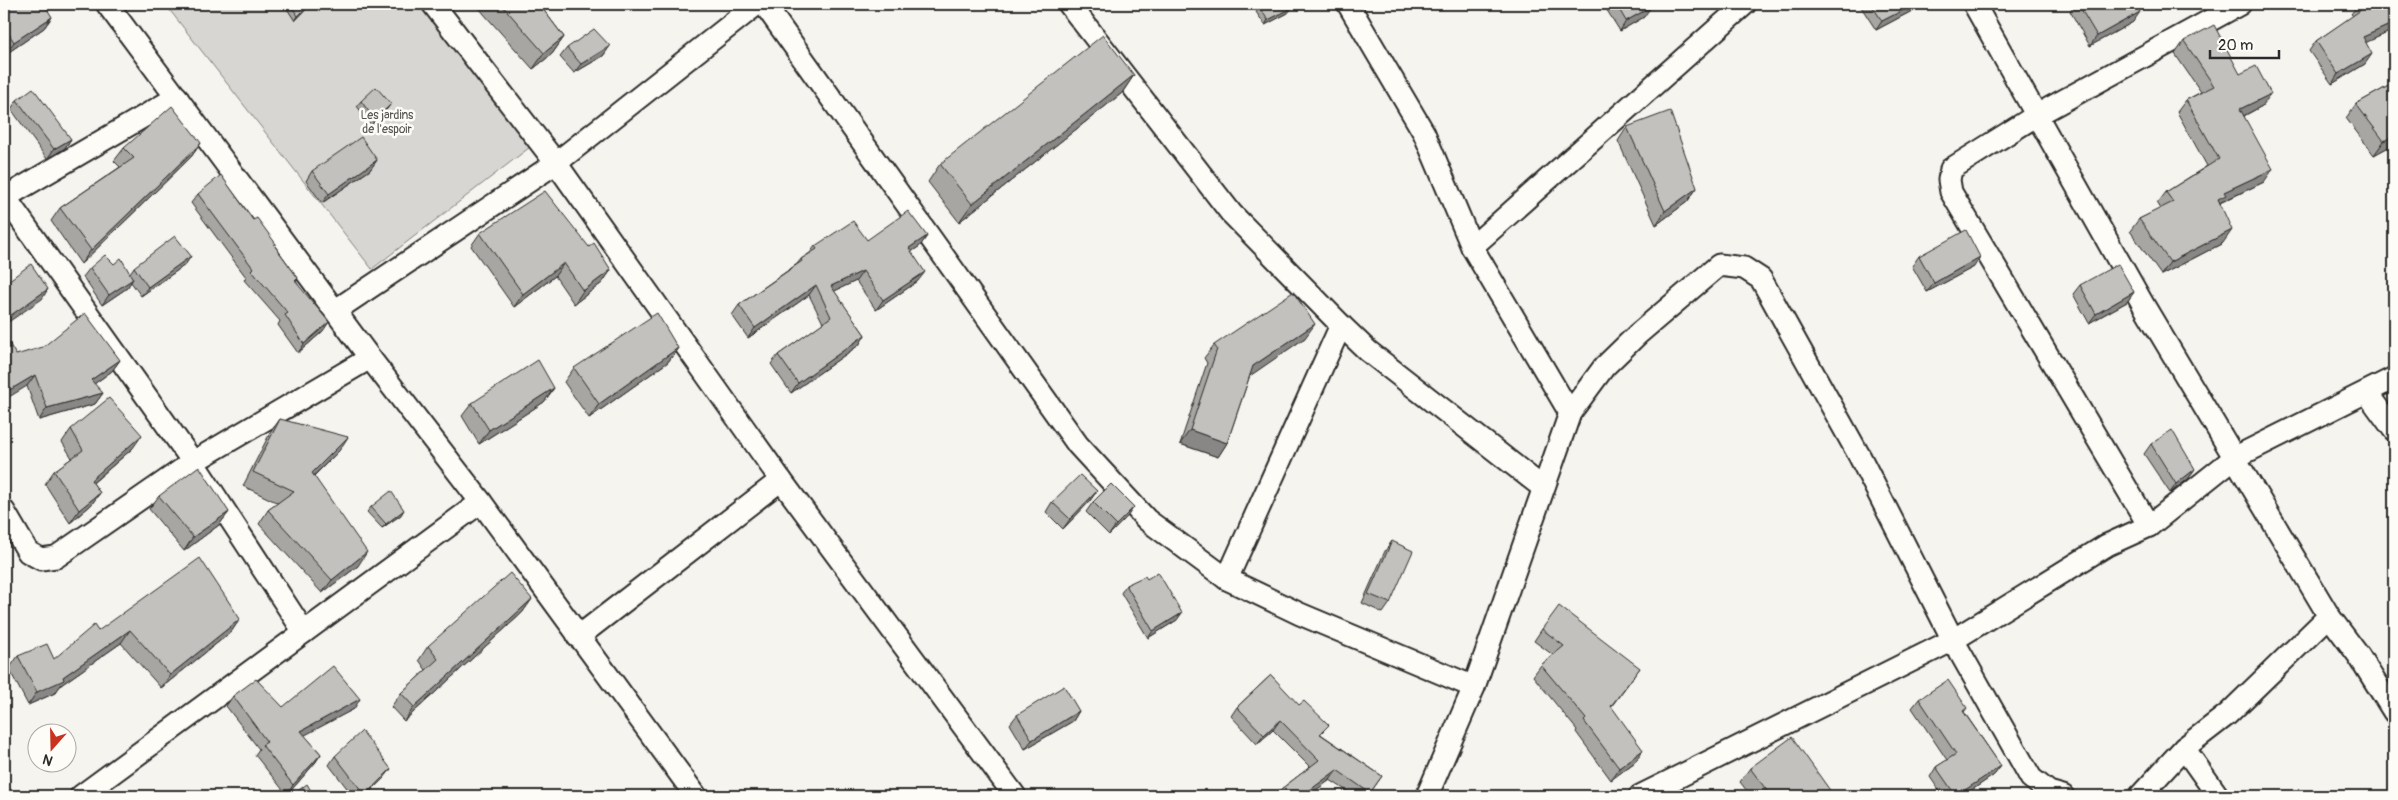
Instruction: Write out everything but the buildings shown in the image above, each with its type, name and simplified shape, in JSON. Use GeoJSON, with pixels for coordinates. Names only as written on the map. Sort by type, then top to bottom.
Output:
{"type":"FeatureCollection","features":[{"type":"Feature","properties":{"kind":"street"},"geometry":{"type":"LineString","coordinates":[[106,4],[370,358],[481,502],[696,796]]}},
{"type":"Feature","properties":{"kind":"street"},"geometry":{"type":"LineString","coordinates":[[433,4],[556,163],[781,480],[1015,796]]}},
{"type":"Feature","properties":{"kind":"street"},"geometry":{"type":"LineString","coordinates":[[336,310],[556,163],[757,4]]}},
{"type":"Feature","properties":{"kind":"street"},"geometry":{"type":"LineString","coordinates":[[764,4],[1078,445],[1147,520],[1227,578],[1300,614],[1474,686]]}},
{"type":"Feature","properties":{"kind":"street"},"geometry":{"type":"LineString","coordinates":[[1069,4],[1231,213],[1368,350],[1542,488]]}},
{"type":"Feature","properties":{"kind":"street"},"geometry":{"type":"LineString","coordinates":[[1348,4],[1424,133],[1472,247],[1570,413]]}},
{"type":"Feature","properties":{"kind":"street"},"geometry":{"type":"LineString","coordinates":[[1472,247],[1745,4]]}},
{"type":"Feature","properties":{"kind":"street"},"geometry":{"type":"LineString","coordinates":[[1974,4],[2144,306],[2234,458],[2329,616],[2359,656],[2394,712]]}},
{"type":"Feature","properties":{"kind":"street"},"geometry":{"type":"LineString","coordinates":[[2149,526],[1951,192],[1949,180],[1951,169],[2037,115],[2240,4]]}},
{"type":"Feature","properties":{"kind":"street"},"geometry":{"type":"LineString","coordinates":[[177,97],[5,197],[193,462],[304,632]]}},
{"type":"Feature","properties":{"kind":"street"},"geometry":{"type":"LineString","coordinates":[[1427,796],[1474,686],[1542,488],[1570,413],[1604,367],[1638,334],[1719,265],[1744,268],[1760,279],[1860,457],[1953,640],[2031,778],[2052,795]]}},
{"type":"Feature","properties":{"kind":"street"},"geometry":{"type":"LineString","coordinates":[[1227,578],[1341,325]]}},
{"type":"Feature","properties":{"kind":"street"},"geometry":{"type":"LineString","coordinates":[[4,511],[28,552],[41,559],[56,557],[193,462],[370,358]]}},
{"type":"Feature","properties":{"kind":"street"},"geometry":{"type":"LineString","coordinates":[[1640,796],[1953,640],[2107,545],[2149,526],[2234,458],[2394,378]]}},
{"type":"Feature","properties":{"kind":"street"},"geometry":{"type":"LineString","coordinates":[[2367,393],[2394,430]]}},
{"type":"Feature","properties":{"kind":"street"},"geometry":{"type":"LineString","coordinates":[[578,636],[781,480]]}},
{"type":"Feature","properties":{"kind":"street"},"geometry":{"type":"LineString","coordinates":[[80,796],[481,502]]}},
{"type":"Feature","properties":{"kind":"street"},"geometry":{"type":"LineString","coordinates":[[2140,796],[2184,748],[2228,714],[2329,616]]}},
{"type":"Feature","properties":{"kind":"street"},"geometry":{"type":"LineString","coordinates":[[2184,748],[2218,796]]}},
{"type":"Feature","properties":{"kind":"green space","name":"Les jardins de l'espoir"},"geometry":{"type":"Polygon","coordinates":[[[165,4],[425,4],[534,144],[372,269],[165,4]]]}}]}
